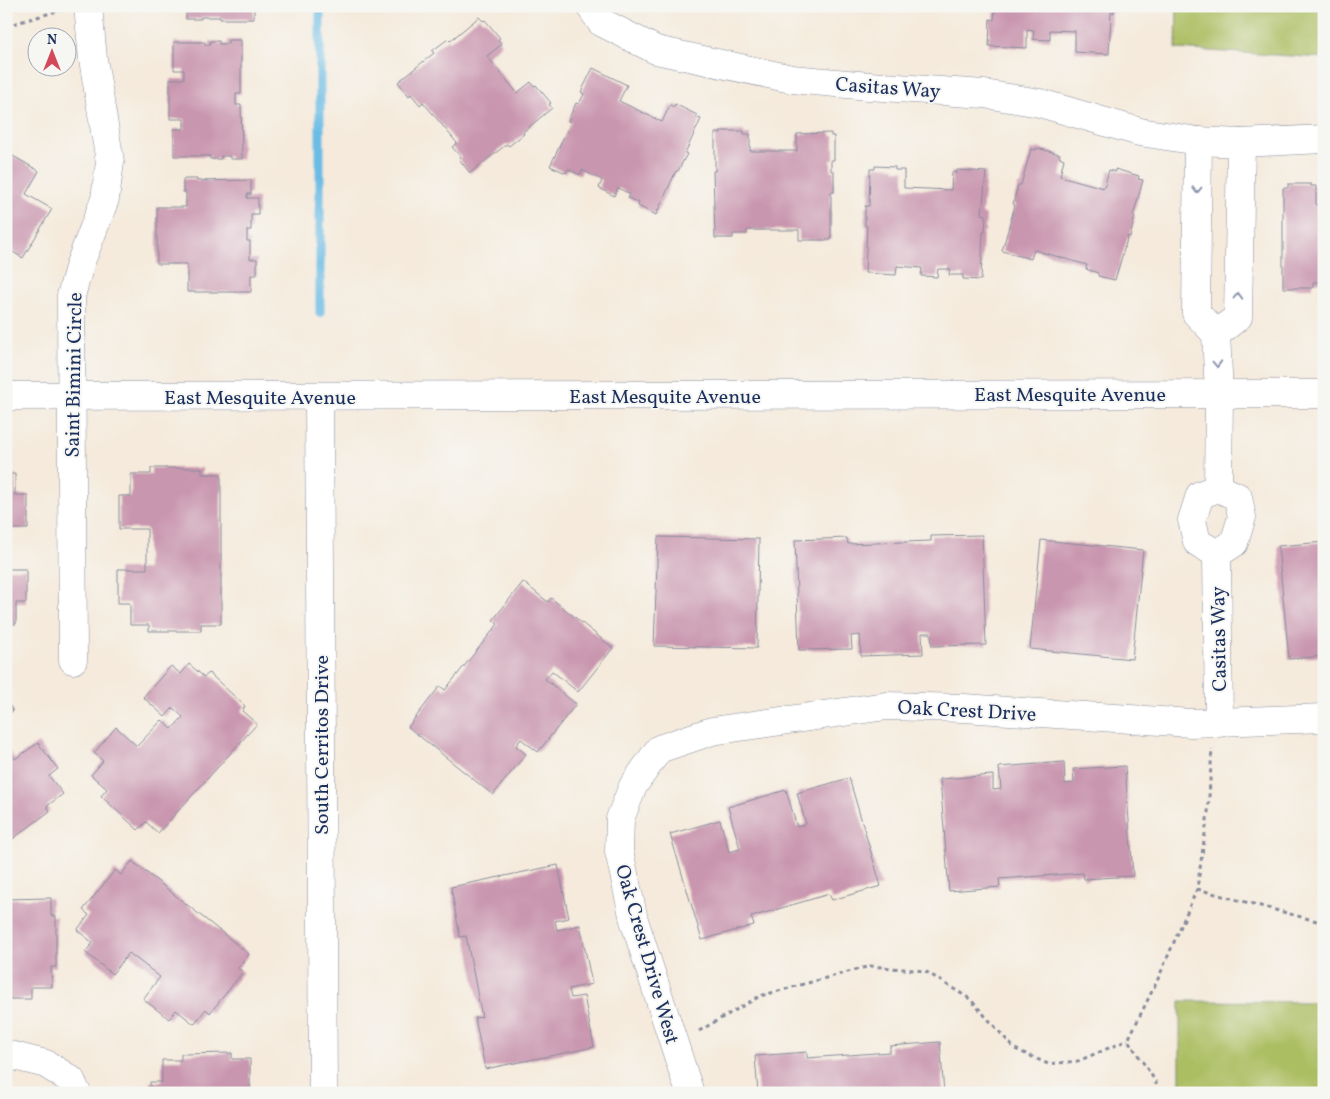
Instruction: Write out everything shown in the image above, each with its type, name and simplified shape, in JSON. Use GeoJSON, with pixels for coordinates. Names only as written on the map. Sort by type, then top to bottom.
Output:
{"type":"FeatureCollection","features":[{"type":"Feature","properties":{"kind":"street","name":"Casitas Way"},"geometry":{"type":"LineString","coordinates":[[590,6],[601,22],[656,50],[792,79],[993,95],[1040,103],[1140,132],[1198,141],[1241,143],[1324,139]]}},
{"type":"Feature","properties":{"kind":"street","name":"Saint Bimini Circle"},"geometry":{"type":"LineString","coordinates":[[73,660],[71,296],[80,264],[104,199],[110,162],[94,59],[75,8]]}},
{"type":"Feature","properties":{"kind":"street"},"geometry":{"type":"LineString","coordinates":[[1198,141],[1196,313],[1216,334],[1219,394],[1218,488]]}},
{"type":"Feature","properties":{"kind":"street"},"geometry":{"type":"LineString","coordinates":[[1216,334],[1238,317],[1241,143]]}},
{"type":"Feature","properties":{"kind":"street","name":"East Mesquite Avenue"},"geometry":{"type":"LineString","coordinates":[[6,396],[1324,394]]}},
{"type":"Feature","properties":{"kind":"street","name":"South Cerritos Drive"},"geometry":{"type":"LineString","coordinates":[[319,397],[323,1093]]}},
{"type":"Feature","properties":{"kind":"street"},"geometry":{"type":"LineString","coordinates":[[1218,488],[1238,497],[1242,517],[1234,543],[1217,554],[1197,542],[1192,520],[1200,495],[1218,488]]}},
{"type":"Feature","properties":{"kind":"street","name":"Casitas Way"},"geometry":{"type":"LineString","coordinates":[[1216,723],[1217,554]]}},
{"type":"Feature","properties":{"kind":"street","name":"Oak Crest Drive"},"geometry":{"type":"LineString","coordinates":[[634,786],[659,749],[712,731],[886,706],[964,708],[1191,724],[1324,718]]}},
{"type":"Feature","properties":{"kind":"street","name":"Oak Crest Drive West"},"geometry":{"type":"LineString","coordinates":[[634,786],[620,819],[619,851],[634,920],[690,1093]]}},
{"type":"Feature","properties":{"kind":"street"},"geometry":{"type":"LineString","coordinates":[[6,1054],[46,1064],[71,1080],[77,1093]]}},
{"type":"Feature","properties":{"kind":"path"},"geometry":{"type":"LineString","coordinates":[[6,26],[75,8]]}},
{"type":"Feature","properties":{"kind":"path"},"geometry":{"type":"LineString","coordinates":[[674,1046],[760,996],[870,966],[925,971],[970,1000],[1015,1049],[1048,1064],[1078,1061],[1128,1040],[1158,979],[1196,890],[1208,813],[1216,723]]}},
{"type":"Feature","properties":{"kind":"path"},"geometry":{"type":"LineString","coordinates":[[1196,890],[1324,923]]}},
{"type":"Feature","properties":{"kind":"path"},"geometry":{"type":"LineString","coordinates":[[1128,1040],[1156,1082],[1156,1093]]}},
{"type":"Feature","properties":{"kind":"green space"},"geometry":{"type":"Polygon","coordinates":[[[1177,6],[1324,6],[1324,58],[1176,49],[1177,6]]]}},
{"type":"Feature","properties":{"kind":"green space"},"geometry":{"type":"Polygon","coordinates":[[[1180,1001],[1324,1002],[1324,1093],[1180,1093],[1180,1001]]]}},
{"type":"Feature","properties":{"kind":"building"},"geometry":{"type":"Polygon","coordinates":[[[186,6],[254,6],[254,19],[201,17],[201,19],[186,19],[186,6]]]}},
{"type":"Feature","properties":{"kind":"building"},"geometry":{"type":"Polygon","coordinates":[[[995,6],[1114,6],[1114,13],[1111,12],[1109,54],[1075,52],[1075,31],[1050,30],[1050,40],[1033,39],[1034,30],[1027,29],[1027,48],[989,46],[990,19],[994,20],[995,6]]]}},
{"type":"Feature","properties":{"kind":"building"},"geometry":{"type":"Polygon","coordinates":[[[479,17],[483,21],[485,20],[500,38],[498,40],[502,44],[487,56],[517,93],[531,82],[534,86],[536,85],[551,103],[549,104],[552,108],[509,146],[507,144],[470,173],[459,159],[461,157],[452,147],[457,143],[423,102],[420,105],[411,94],[409,96],[398,82],[434,53],[432,51],[448,39],[450,41],[479,17]]]}},
{"type":"Feature","properties":{"kind":"building"},"geometry":{"type":"Polygon","coordinates":[[[228,40],[241,40],[241,94],[236,94],[236,105],[241,105],[242,159],[230,159],[230,156],[221,156],[221,159],[210,159],[210,156],[174,156],[174,129],[184,129],[184,119],[170,119],[170,79],[184,79],[184,70],[174,70],[174,42],[205,42],[205,45],[210,45],[210,41],[228,44],[228,40]]]}},
{"type":"Feature","properties":{"kind":"building"},"geometry":{"type":"Polygon","coordinates":[[[593,68],[627,85],[619,101],[662,122],[670,105],[674,107],[675,104],[701,119],[685,153],[687,154],[678,171],[676,171],[656,215],[638,206],[639,203],[628,198],[630,194],[618,188],[614,196],[599,188],[602,180],[582,170],[580,175],[568,169],[566,173],[550,166],[571,122],[568,121],[576,103],[579,104],[584,94],[581,92],[593,68]]]}},
{"type":"Feature","properties":{"kind":"building"},"geometry":{"type":"Polygon","coordinates":[[[721,131],[744,131],[744,134],[750,134],[750,151],[797,151],[797,134],[831,133],[831,136],[834,136],[834,160],[831,160],[831,171],[834,171],[834,192],[831,192],[831,240],[799,240],[799,230],[747,230],[747,234],[733,234],[733,238],[715,238],[713,171],[715,171],[715,133],[721,133],[721,131]]]}},
{"type":"Feature","properties":{"kind":"building"},"geometry":{"type":"Polygon","coordinates":[[[1037,148],[1060,154],[1059,157],[1064,159],[1060,176],[1104,188],[1109,170],[1115,172],[1115,169],[1139,176],[1138,179],[1143,180],[1133,216],[1135,216],[1130,237],[1128,236],[1115,280],[1098,276],[1098,273],[1086,269],[1087,265],[1034,250],[1031,259],[1002,251],[1015,205],[1013,204],[1018,185],[1021,185],[1031,149],[1036,150],[1037,148]]]}},
{"type":"Feature","properties":{"kind":"building"},"geometry":{"type":"Polygon","coordinates":[[[6,152],[39,171],[26,194],[52,209],[23,258],[6,248],[6,152]]]}},
{"type":"Feature","properties":{"kind":"building"},"geometry":{"type":"Polygon","coordinates":[[[875,166],[895,167],[895,170],[904,170],[904,188],[951,190],[952,172],[957,173],[957,170],[986,172],[982,214],[986,215],[985,232],[983,232],[981,280],[963,279],[963,275],[949,275],[950,269],[938,269],[937,277],[921,276],[922,268],[897,266],[896,275],[865,273],[867,226],[865,226],[865,206],[869,206],[870,169],[875,169],[875,166]]]}},
{"type":"Feature","properties":{"kind":"building"},"geometry":{"type":"Polygon","coordinates":[[[183,179],[197,179],[197,181],[251,180],[251,194],[247,194],[247,198],[258,198],[258,214],[251,214],[251,230],[247,230],[247,241],[250,241],[250,259],[257,259],[257,275],[251,275],[251,292],[187,292],[187,264],[157,264],[157,207],[186,207],[186,192],[183,192],[183,179]]]}},
{"type":"Feature","properties":{"kind":"building"},"geometry":{"type":"Polygon","coordinates":[[[1288,184],[1311,184],[1311,186],[1316,186],[1316,205],[1324,204],[1324,282],[1313,282],[1313,288],[1283,288],[1283,188],[1288,188],[1288,184]]]}},
{"type":"Feature","properties":{"kind":"building"},"geometry":{"type":"Polygon","coordinates":[[[151,468],[202,468],[202,474],[221,474],[221,624],[201,624],[201,631],[149,631],[149,625],[130,625],[130,603],[118,603],[118,569],[147,569],[147,529],[119,529],[119,496],[131,496],[131,474],[151,474],[151,468]]]}},
{"type":"Feature","properties":{"kind":"building"},"geometry":{"type":"Polygon","coordinates":[[[6,474],[15,474],[15,495],[28,495],[28,529],[6,529],[6,474]]]}},
{"type":"Feature","properties":{"kind":"building"},"geometry":{"type":"Polygon","coordinates":[[[982,535],[986,645],[932,646],[931,633],[922,633],[923,654],[861,656],[860,635],[851,636],[852,649],[799,650],[795,540],[847,538],[848,544],[931,541],[931,536],[982,535]]]}},
{"type":"Feature","properties":{"kind":"building"},"geometry":{"type":"Polygon","coordinates":[[[658,537],[759,539],[757,648],[654,646],[658,537]]]}},
{"type":"Feature","properties":{"kind":"building"},"geometry":{"type":"Polygon","coordinates":[[[1041,540],[1143,550],[1132,659],[1030,649],[1041,540]]]}},
{"type":"Feature","properties":{"kind":"building"},"geometry":{"type":"Polygon","coordinates":[[[1324,542],[1324,656],[1289,659],[1278,546],[1324,542]]]}},
{"type":"Feature","properties":{"kind":"building"},"geometry":{"type":"Polygon","coordinates":[[[6,569],[26,569],[26,603],[16,603],[16,624],[6,624],[6,569]]]}},
{"type":"Feature","properties":{"kind":"building"},"geometry":{"type":"Polygon","coordinates":[[[523,582],[548,602],[551,598],[613,648],[578,692],[552,671],[545,679],[576,704],[538,752],[521,739],[516,746],[526,754],[493,795],[408,727],[440,686],[445,690],[498,624],[493,620],[523,582]]]}},
{"type":"Feature","properties":{"kind":"building"},"geometry":{"type":"Polygon","coordinates":[[[189,664],[204,677],[209,673],[245,706],[242,711],[257,724],[158,833],[146,822],[138,830],[101,796],[107,789],[91,775],[103,761],[94,753],[116,727],[137,746],[162,720],[172,729],[183,717],[173,708],[165,717],[143,697],[171,666],[181,674],[189,664]]]}},
{"type":"Feature","properties":{"kind":"building"},"geometry":{"type":"Polygon","coordinates":[[[6,701],[13,711],[6,716],[6,701]]]}},
{"type":"Feature","properties":{"kind":"building"},"geometry":{"type":"Polygon","coordinates":[[[38,743],[58,769],[49,776],[63,794],[47,806],[50,811],[10,841],[8,837],[6,838],[6,747],[15,759],[38,743]]]}},
{"type":"Feature","properties":{"kind":"building"},"geometry":{"type":"Polygon","coordinates":[[[1064,762],[1065,784],[1074,783],[1073,769],[1125,766],[1133,876],[1084,879],[1083,873],[999,879],[1000,887],[949,891],[940,779],[993,775],[993,790],[1001,789],[999,767],[1064,762]]]}},
{"type":"Feature","properties":{"kind":"building"},"geometry":{"type":"Polygon","coordinates":[[[849,778],[881,886],[832,900],[829,894],[751,917],[754,925],[702,940],[670,834],[720,820],[729,852],[740,849],[728,807],[786,790],[797,827],[806,824],[797,793],[849,778]]]}},
{"type":"Feature","properties":{"kind":"building"},"geometry":{"type":"Polygon","coordinates":[[[132,861],[249,954],[238,968],[243,972],[210,1013],[206,1009],[194,1024],[176,1010],[169,1019],[143,999],[160,977],[129,953],[112,974],[85,952],[93,943],[77,930],[89,915],[83,910],[115,870],[121,875],[132,861]]]}},
{"type":"Feature","properties":{"kind":"building"},"geometry":{"type":"Polygon","coordinates":[[[558,865],[569,918],[555,921],[557,930],[580,925],[592,984],[569,989],[571,998],[584,996],[594,1047],[485,1069],[475,1018],[482,1017],[466,936],[460,937],[451,887],[558,865]]]}},
{"type":"Feature","properties":{"kind":"building"},"geometry":{"type":"Polygon","coordinates":[[[51,898],[51,916],[56,916],[56,967],[51,967],[52,987],[31,987],[31,999],[6,999],[6,899],[51,898]]]}},
{"type":"Feature","properties":{"kind":"building"},"geometry":{"type":"Polygon","coordinates":[[[940,1042],[944,1093],[758,1093],[755,1056],[807,1052],[807,1058],[890,1052],[890,1046],[940,1042]]]}},
{"type":"Feature","properties":{"kind":"building"},"geometry":{"type":"Polygon","coordinates":[[[232,1053],[232,1059],[250,1059],[250,1093],[150,1093],[150,1082],[162,1082],[162,1060],[181,1060],[181,1054],[232,1053]]]}},
{"type":"Feature","properties":{"kind":"waterway"},"geometry":{"type":"LineString","coordinates":[[320,6],[320,313]]}}]}
